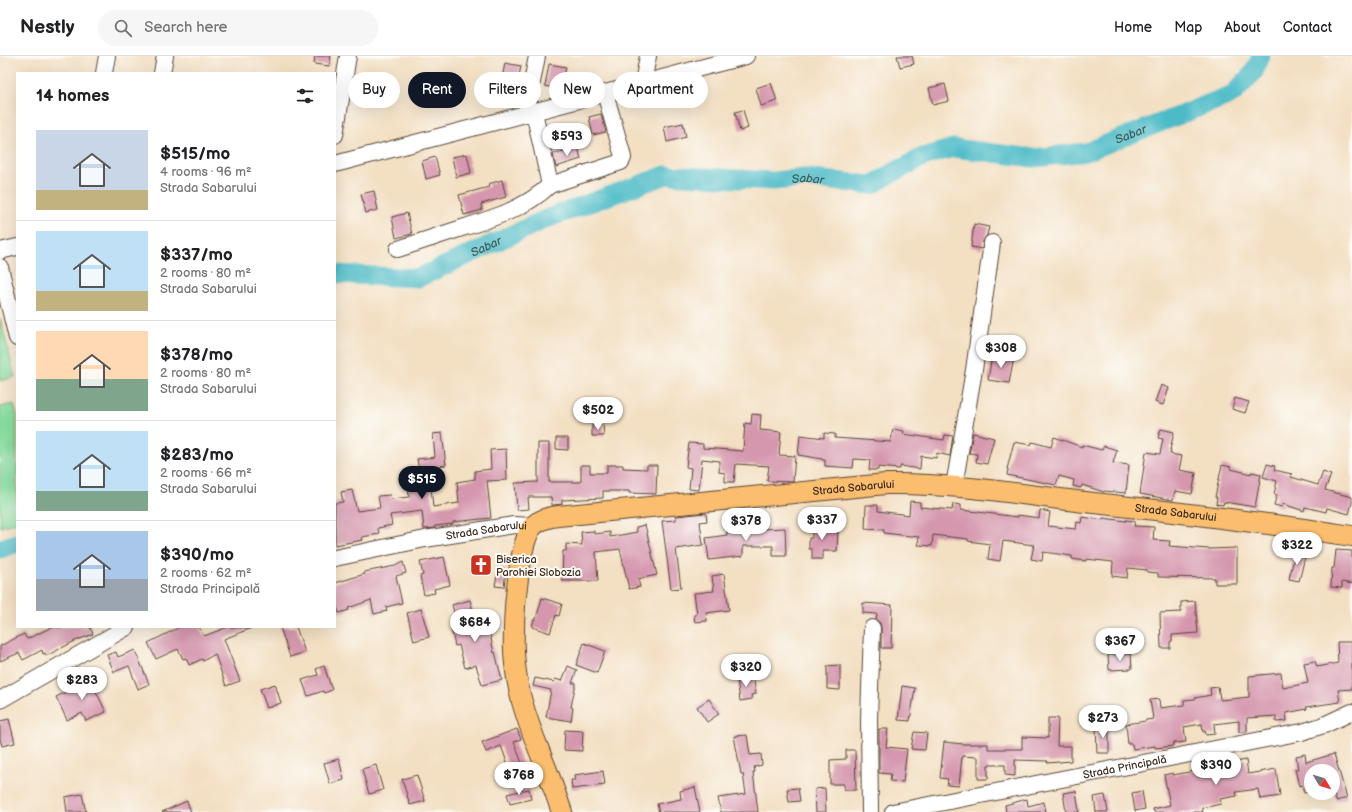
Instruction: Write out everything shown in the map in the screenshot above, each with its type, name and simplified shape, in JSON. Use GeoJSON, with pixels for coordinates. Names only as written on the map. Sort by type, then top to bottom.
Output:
{"type":"FeatureCollection","features":[{"type":"Feature","properties":{"kind":"main road","name":"Strada Sabarului"},"geometry":{"type":"LineString","coordinates":[[533,526],[543,520],[558,516],[886,484],[912,483],[954,486],[1160,510],[1352,536]]}},
{"type":"Feature","properties":{"kind":"main road"},"geometry":{"type":"LineString","coordinates":[[533,526],[525,540],[520,564],[514,630],[515,669],[524,712],[562,812]]}},
{"type":"Feature","properties":{"kind":"street"},"geometry":{"type":"LineString","coordinates":[[104,72],[107,56]]}},
{"type":"Feature","properties":{"kind":"street"},"geometry":{"type":"LineString","coordinates":[[162,72],[165,56]]}},
{"type":"Feature","properties":{"kind":"street"},"geometry":{"type":"LineString","coordinates":[[336,129],[348,56]]}},
{"type":"Feature","properties":{"kind":"street"},"geometry":{"type":"LineString","coordinates":[[537,56],[530,113],[550,184]]}},
{"type":"Feature","properties":{"kind":"street"},"geometry":{"type":"LineString","coordinates":[[645,72],[648,56]]}},
{"type":"Feature","properties":{"kind":"street"},"geometry":{"type":"LineString","coordinates":[[680,72],[724,59],[746,56]]}},
{"type":"Feature","properties":{"kind":"street"},"geometry":{"type":"LineString","coordinates":[[398,249],[499,216],[520,207],[543,191],[550,184],[621,162],[623,158],[622,153],[605,93],[613,91]]}},
{"type":"Feature","properties":{"kind":"street"},"geometry":{"type":"LineString","coordinates":[[336,164],[549,108]]}},
{"type":"Feature","properties":{"kind":"street"},"geometry":{"type":"LineString","coordinates":[[954,486],[974,370],[992,243]]}},
{"type":"Feature","properties":{"kind":"street"},"geometry":{"type":"LineString","coordinates":[[0,251],[16,247]]}},
{"type":"Feature","properties":{"kind":"street"},"geometry":{"type":"LineString","coordinates":[[0,267],[16,334]]}},
{"type":"Feature","properties":{"kind":"street","name":"Strada Sabarului"},"geometry":{"type":"LineString","coordinates":[[336,558],[425,539],[514,525],[533,526]]}},
{"type":"Feature","properties":{"kind":"street"},"geometry":{"type":"LineString","coordinates":[[0,700],[125,628]]}},
{"type":"Feature","properties":{"kind":"street"},"geometry":{"type":"LineString","coordinates":[[870,812],[869,719],[872,628]]}},
{"type":"Feature","properties":{"kind":"street","name":"Strada Principală"},"geometry":{"type":"LineString","coordinates":[[893,812],[1302,732],[1324,725],[1352,712]]}},
{"type":"Feature","properties":{"kind":"green space"},"geometry":{"type":"Polygon","coordinates":[[[0,318],[15,377],[0,381],[0,318]]]}},
{"type":"Feature","properties":{"kind":"green space"},"geometry":{"type":"Polygon","coordinates":[[[14,404],[16,411],[16,522],[0,527],[0,407],[14,404]]]}},
{"type":"Feature","properties":{"kind":"building"},"geometry":{"type":"Polygon","coordinates":[[[315,56],[331,56],[329,66],[314,64],[315,56]]]}},
{"type":"Feature","properties":{"kind":"building"},"geometry":{"type":"Polygon","coordinates":[[[897,56],[912,56],[914,64],[900,67],[897,56]]]}},
{"type":"Feature","properties":{"kind":"building"},"geometry":{"type":"Polygon","coordinates":[[[505,63],[521,66],[520,72],[503,72],[505,63]]]}},
{"type":"Feature","properties":{"kind":"building"},"geometry":{"type":"Polygon","coordinates":[[[549,64],[566,67],[565,72],[549,72],[549,87],[545,86],[549,64]]]}},
{"type":"Feature","properties":{"kind":"building"},"geometry":{"type":"Polygon","coordinates":[[[771,83],[777,101],[761,106],[756,88],[771,83]]]}},
{"type":"Feature","properties":{"kind":"building"},"geometry":{"type":"Polygon","coordinates":[[[945,84],[949,101],[933,105],[929,88],[945,84]]]}},
{"type":"Feature","properties":{"kind":"building"},"geometry":{"type":"Polygon","coordinates":[[[743,110],[748,128],[740,131],[735,112],[743,110]]]}},
{"type":"Feature","properties":{"kind":"building"},"geometry":{"type":"Polygon","coordinates":[[[601,114],[606,132],[593,135],[589,117],[601,114]]]}},
{"type":"Feature","properties":{"kind":"building"},"geometry":{"type":"Polygon","coordinates":[[[683,123],[686,137],[667,142],[664,127],[683,123]]]}},
{"type":"Feature","properties":{"kind":"building"},"geometry":{"type":"Polygon","coordinates":[[[578,147],[581,159],[556,167],[553,154],[578,147]]]}},
{"type":"Feature","properties":{"kind":"building"},"geometry":{"type":"Polygon","coordinates":[[[467,154],[471,173],[456,177],[452,157],[467,154]]]}},
{"type":"Feature","properties":{"kind":"building"},"geometry":{"type":"Polygon","coordinates":[[[435,157],[440,175],[426,179],[422,161],[435,157]]]}},
{"type":"Feature","properties":{"kind":"building"},"geometry":{"type":"Polygon","coordinates":[[[502,180],[506,197],[481,204],[482,210],[464,215],[459,195],[489,187],[488,184],[502,180]]]}},
{"type":"Feature","properties":{"kind":"building"},"geometry":{"type":"Polygon","coordinates":[[[374,191],[378,210],[366,213],[361,194],[374,191]]]}},
{"type":"Feature","properties":{"kind":"building"},"geometry":{"type":"Polygon","coordinates":[[[407,213],[412,234],[396,238],[392,217],[407,213]]]}},
{"type":"Feature","properties":{"kind":"building"},"geometry":{"type":"Polygon","coordinates":[[[974,224],[989,227],[987,235],[983,241],[982,249],[971,247],[974,224]]]}},
{"type":"Feature","properties":{"kind":"building"},"geometry":{"type":"Polygon","coordinates":[[[992,355],[1014,358],[1009,383],[988,380],[992,355]]]}},
{"type":"Feature","properties":{"kind":"building"},"geometry":{"type":"Polygon","coordinates":[[[1161,385],[1169,388],[1163,405],[1155,402],[1161,385]]]}},
{"type":"Feature","properties":{"kind":"building"},"geometry":{"type":"Polygon","coordinates":[[[1235,398],[1249,402],[1245,413],[1232,409],[1235,398]]]}},
{"type":"Feature","properties":{"kind":"building"},"geometry":{"type":"Polygon","coordinates":[[[752,414],[761,415],[760,430],[781,432],[779,455],[795,456],[793,482],[767,481],[769,466],[736,464],[734,482],[725,482],[725,473],[719,472],[720,461],[702,459],[699,490],[689,489],[691,468],[686,467],[689,443],[703,444],[703,448],[743,451],[745,423],[751,424],[752,414]]]}},
{"type":"Feature","properties":{"kind":"building"},"geometry":{"type":"Polygon","coordinates":[[[592,425],[603,425],[604,436],[592,436],[592,425]]]}},
{"type":"Feature","properties":{"kind":"building"},"geometry":{"type":"Polygon","coordinates":[[[893,429],[904,431],[903,434],[944,440],[945,435],[953,436],[950,456],[937,453],[936,458],[921,456],[920,469],[900,466],[900,469],[878,467],[878,470],[869,470],[870,460],[854,459],[853,468],[825,466],[825,460],[798,455],[800,435],[824,438],[824,433],[835,434],[835,438],[891,442],[893,429]]]}},
{"type":"Feature","properties":{"kind":"building"},"geometry":{"type":"Polygon","coordinates":[[[1161,429],[1174,432],[1170,454],[1182,456],[1179,470],[1196,473],[1192,494],[1175,491],[1173,500],[1140,494],[1146,452],[1160,454],[1163,439],[1158,438],[1161,429]]]}},
{"type":"Feature","properties":{"kind":"building"},"geometry":{"type":"Polygon","coordinates":[[[442,433],[446,465],[429,467],[433,507],[459,503],[457,482],[475,479],[475,471],[491,469],[490,450],[506,449],[507,480],[487,481],[491,518],[453,522],[453,524],[424,529],[422,511],[390,515],[392,525],[378,528],[379,534],[362,537],[363,540],[336,545],[336,503],[343,502],[341,492],[352,490],[357,511],[380,508],[378,496],[390,495],[391,499],[409,497],[407,472],[419,471],[417,459],[435,457],[433,434],[442,433]]]}},
{"type":"Feature","properties":{"kind":"building"},"geometry":{"type":"Polygon","coordinates":[[[973,433],[994,438],[987,464],[976,462],[977,454],[969,453],[973,433]]]}},
{"type":"Feature","properties":{"kind":"building"},"geometry":{"type":"Polygon","coordinates":[[[1054,437],[1082,447],[1082,445],[1102,450],[1104,446],[1117,450],[1113,463],[1129,465],[1126,493],[1104,492],[1082,485],[1081,488],[1073,486],[1074,480],[1059,476],[1056,485],[1007,475],[1007,469],[1014,442],[1031,445],[1032,442],[1051,447],[1054,437]]]}},
{"type":"Feature","properties":{"kind":"building"},"geometry":{"type":"Polygon","coordinates":[[[556,438],[568,438],[568,450],[556,449],[556,438]]]}},
{"type":"Feature","properties":{"kind":"building"},"geometry":{"type":"Polygon","coordinates":[[[538,443],[549,443],[549,482],[581,482],[581,465],[590,465],[590,473],[607,473],[607,465],[623,465],[623,468],[647,469],[647,465],[657,465],[656,494],[629,493],[629,491],[603,491],[603,498],[562,500],[562,504],[553,505],[551,497],[528,497],[529,509],[517,510],[515,483],[538,482],[538,443]]]}},
{"type":"Feature","properties":{"kind":"building"},"geometry":{"type":"Polygon","coordinates":[[[1267,464],[1275,466],[1274,470],[1292,474],[1291,477],[1318,485],[1323,472],[1331,475],[1325,490],[1352,497],[1349,514],[1327,508],[1326,512],[1305,507],[1304,511],[1283,504],[1282,507],[1274,505],[1277,495],[1274,494],[1277,481],[1263,477],[1267,464]]]}},
{"type":"Feature","properties":{"kind":"building"},"geometry":{"type":"Polygon","coordinates":[[[1222,465],[1251,474],[1251,472],[1261,474],[1255,507],[1224,502],[1223,505],[1216,504],[1217,497],[1215,497],[1222,465]]]}},
{"type":"Feature","properties":{"kind":"building"},"geometry":{"type":"Polygon","coordinates":[[[910,501],[920,502],[920,507],[952,510],[953,504],[961,505],[961,510],[1018,517],[1018,515],[1039,518],[1040,510],[1050,512],[1048,526],[1076,529],[1077,522],[1081,523],[1082,517],[1103,520],[1103,518],[1135,521],[1134,526],[1154,527],[1153,540],[1170,541],[1169,546],[1209,549],[1237,548],[1237,584],[1215,584],[1215,578],[1158,577],[1158,573],[1128,568],[1127,578],[1112,576],[1113,562],[1072,559],[1072,556],[1043,552],[1042,561],[1031,559],[1034,545],[1003,541],[1000,561],[988,559],[990,544],[968,541],[968,539],[933,535],[932,546],[918,545],[919,537],[884,533],[884,530],[865,529],[866,505],[878,505],[878,511],[909,515],[910,501]]]}},
{"type":"Feature","properties":{"kind":"building"},"geometry":{"type":"Polygon","coordinates":[[[706,513],[707,521],[700,522],[703,545],[676,549],[681,588],[671,589],[662,521],[676,520],[676,516],[706,513]]]}},
{"type":"Feature","properties":{"kind":"building"},"geometry":{"type":"Polygon","coordinates":[[[812,523],[823,523],[823,530],[838,530],[837,551],[823,551],[823,559],[812,559],[812,549],[809,549],[809,538],[812,538],[812,523]]]}},
{"type":"Feature","properties":{"kind":"building"},"geometry":{"type":"Polygon","coordinates":[[[645,525],[657,575],[638,579],[640,587],[629,589],[620,549],[596,552],[598,581],[562,581],[563,551],[566,551],[566,544],[582,545],[581,532],[594,531],[594,534],[610,532],[610,537],[637,532],[636,527],[645,525]]]}},
{"type":"Feature","properties":{"kind":"building"},"geometry":{"type":"Polygon","coordinates":[[[750,526],[764,526],[764,529],[785,528],[786,556],[773,556],[773,546],[743,546],[743,556],[709,560],[706,538],[727,535],[727,528],[750,528],[750,526]]]}},
{"type":"Feature","properties":{"kind":"building"},"geometry":{"type":"Polygon","coordinates":[[[1296,550],[1306,553],[1299,581],[1289,579],[1296,550]]]}},
{"type":"Feature","properties":{"kind":"building"},"geometry":{"type":"Polygon","coordinates":[[[1336,550],[1352,551],[1352,584],[1342,582],[1342,588],[1331,587],[1332,568],[1334,568],[1336,550]]]}},
{"type":"Feature","properties":{"kind":"building"},"geometry":{"type":"Polygon","coordinates":[[[444,557],[450,585],[434,589],[435,593],[424,595],[420,576],[423,575],[420,562],[444,557]]]}},
{"type":"Feature","properties":{"kind":"building"},"geometry":{"type":"Polygon","coordinates":[[[403,562],[406,573],[396,576],[402,603],[386,607],[387,611],[374,614],[371,600],[348,608],[349,610],[339,613],[336,604],[336,583],[365,574],[364,572],[395,566],[403,562]]]}},
{"type":"Feature","properties":{"kind":"building"},"geometry":{"type":"Polygon","coordinates":[[[498,569],[506,570],[504,587],[495,586],[498,569]]]}},
{"type":"Feature","properties":{"kind":"building"},"geometry":{"type":"Polygon","coordinates":[[[724,574],[729,610],[706,613],[707,621],[695,622],[694,615],[697,614],[694,593],[714,591],[712,576],[724,574]]]}},
{"type":"Feature","properties":{"kind":"building"},"geometry":{"type":"Polygon","coordinates":[[[542,598],[562,604],[559,616],[556,615],[550,633],[532,627],[542,598]]]}},
{"type":"Feature","properties":{"kind":"building"},"geometry":{"type":"Polygon","coordinates":[[[470,600],[476,622],[487,619],[494,653],[495,652],[502,680],[482,685],[476,665],[465,668],[459,645],[455,646],[451,628],[458,626],[452,605],[470,600]]]}},
{"type":"Feature","properties":{"kind":"building"},"geometry":{"type":"Polygon","coordinates":[[[1195,601],[1198,633],[1172,635],[1170,648],[1161,648],[1160,613],[1181,612],[1181,602],[1195,601]]]}},
{"type":"Feature","properties":{"kind":"building"},"geometry":{"type":"Polygon","coordinates":[[[863,603],[892,605],[891,648],[881,648],[881,628],[880,623],[876,620],[877,614],[863,613],[863,603]]]}},
{"type":"Feature","properties":{"kind":"building"},"geometry":{"type":"Polygon","coordinates":[[[421,609],[429,637],[414,641],[407,613],[421,609]]]}},
{"type":"Feature","properties":{"kind":"building"},"geometry":{"type":"Polygon","coordinates":[[[50,628],[90,628],[93,634],[75,641],[46,656],[45,653],[43,654],[42,650],[23,660],[19,653],[0,661],[0,646],[24,634],[27,639],[50,628]]]}},
{"type":"Feature","properties":{"kind":"building"},"geometry":{"type":"Polygon","coordinates":[[[178,628],[200,628],[204,636],[225,628],[252,628],[224,639],[240,681],[226,686],[215,654],[203,661],[202,659],[189,665],[186,658],[183,659],[178,649],[156,659],[148,643],[178,628]]]}},
{"type":"Feature","properties":{"kind":"building"},"geometry":{"type":"Polygon","coordinates":[[[280,628],[296,628],[305,652],[290,657],[280,628]]]}},
{"type":"Feature","properties":{"kind":"building"},"geometry":{"type":"Polygon","coordinates":[[[1337,642],[1352,642],[1352,689],[1338,690],[1340,702],[1306,707],[1307,709],[1286,713],[1287,721],[1276,722],[1276,716],[1247,718],[1247,732],[1239,732],[1239,721],[1214,724],[1215,734],[1206,735],[1205,731],[1203,732],[1202,724],[1184,727],[1186,742],[1173,743],[1173,746],[1155,748],[1155,746],[1133,749],[1132,744],[1128,744],[1126,724],[1153,719],[1150,700],[1159,699],[1160,708],[1184,705],[1184,700],[1211,695],[1210,688],[1218,687],[1221,700],[1249,697],[1249,676],[1281,673],[1283,688],[1308,683],[1304,663],[1315,661],[1317,667],[1338,663],[1337,642]]]}},
{"type":"Feature","properties":{"kind":"building"},"geometry":{"type":"Polygon","coordinates":[[[584,643],[605,651],[597,673],[576,665],[584,643]]]}},
{"type":"Feature","properties":{"kind":"building"},"geometry":{"type":"Polygon","coordinates":[[[135,650],[149,684],[138,689],[129,666],[114,672],[107,655],[116,652],[118,657],[135,650]]]}},
{"type":"Feature","properties":{"kind":"building"},"geometry":{"type":"Polygon","coordinates":[[[1131,654],[1132,669],[1109,670],[1108,655],[1131,654]]]}},
{"type":"Feature","properties":{"kind":"building"},"geometry":{"type":"Polygon","coordinates":[[[840,665],[840,690],[827,689],[827,666],[840,665]]]}},
{"type":"Feature","properties":{"kind":"building"},"geometry":{"type":"Polygon","coordinates":[[[324,666],[332,690],[324,693],[323,691],[308,696],[302,680],[318,675],[316,669],[324,666]]]}},
{"type":"Feature","properties":{"kind":"building"},"geometry":{"type":"Polygon","coordinates":[[[568,666],[577,670],[572,683],[576,683],[571,707],[573,708],[571,721],[546,717],[551,690],[533,686],[535,678],[554,682],[555,679],[562,681],[568,666]]]}},
{"type":"Feature","properties":{"kind":"building"},"geometry":{"type":"Polygon","coordinates":[[[88,675],[106,712],[86,721],[82,713],[67,720],[56,697],[76,687],[74,683],[88,675]]]}},
{"type":"Feature","properties":{"kind":"building"},"geometry":{"type":"Polygon","coordinates":[[[753,675],[756,694],[751,695],[752,699],[740,701],[737,678],[753,675]]]}},
{"type":"Feature","properties":{"kind":"building"},"geometry":{"type":"Polygon","coordinates":[[[275,684],[281,703],[267,708],[260,689],[275,684]]]}},
{"type":"Feature","properties":{"kind":"building"},"geometry":{"type":"Polygon","coordinates":[[[902,686],[915,688],[910,721],[898,720],[902,686]]]}},
{"type":"Feature","properties":{"kind":"building"},"geometry":{"type":"Polygon","coordinates":[[[709,699],[719,714],[707,722],[697,707],[709,699]]]}},
{"type":"Feature","properties":{"kind":"building"},"geometry":{"type":"Polygon","coordinates":[[[1048,718],[1058,718],[1057,746],[1071,746],[1071,761],[1047,763],[1048,761],[1015,760],[1015,776],[1005,775],[1005,765],[988,765],[988,779],[978,779],[978,757],[962,756],[959,786],[947,785],[948,779],[940,778],[944,742],[988,744],[988,749],[1022,749],[1022,737],[1048,738],[1048,718]]]}},
{"type":"Feature","properties":{"kind":"building"},"geometry":{"type":"Polygon","coordinates":[[[9,719],[15,743],[2,746],[0,739],[0,721],[9,719]]]}},
{"type":"Feature","properties":{"kind":"building"},"geometry":{"type":"Polygon","coordinates":[[[1096,725],[1109,725],[1109,753],[1097,753],[1096,725]]]}},
{"type":"Feature","properties":{"kind":"building"},"geometry":{"type":"Polygon","coordinates":[[[517,729],[521,739],[514,742],[523,766],[510,770],[501,746],[486,752],[482,742],[517,729]]]}},
{"type":"Feature","properties":{"kind":"building"},"geometry":{"type":"Polygon","coordinates":[[[879,729],[888,729],[886,747],[907,749],[903,782],[890,781],[891,774],[879,773],[879,729]]]}},
{"type":"Feature","properties":{"kind":"building"},"geometry":{"type":"Polygon","coordinates":[[[565,730],[583,731],[582,751],[564,750],[565,730]]]}},
{"type":"Feature","properties":{"kind":"building"},"geometry":{"type":"Polygon","coordinates":[[[914,732],[927,733],[925,750],[911,749],[914,732]]]}},
{"type":"Feature","properties":{"kind":"building"},"geometry":{"type":"Polygon","coordinates":[[[747,735],[750,755],[761,754],[762,765],[754,767],[755,772],[753,772],[758,812],[721,812],[718,798],[746,794],[734,736],[747,735]]]}},
{"type":"Feature","properties":{"kind":"building"},"geometry":{"type":"Polygon","coordinates":[[[846,750],[855,750],[856,790],[844,790],[844,784],[830,784],[830,760],[846,759],[846,750]]]}},
{"type":"Feature","properties":{"kind":"building"},"geometry":{"type":"Polygon","coordinates":[[[1305,754],[1306,762],[1334,754],[1337,764],[1304,764],[1304,793],[1302,785],[1299,786],[1295,769],[1298,769],[1296,756],[1305,754]]]}},
{"type":"Feature","properties":{"kind":"building"},"geometry":{"type":"Polygon","coordinates":[[[339,759],[344,780],[330,784],[324,763],[339,759]]]}},
{"type":"Feature","properties":{"kind":"building"},"geometry":{"type":"Polygon","coordinates":[[[1231,760],[1231,763],[1246,760],[1248,774],[1276,769],[1280,796],[1260,799],[1258,789],[1236,792],[1237,796],[1220,799],[1221,804],[1202,808],[1203,812],[1154,812],[1153,809],[1170,805],[1164,775],[1173,773],[1173,775],[1205,769],[1205,767],[1219,765],[1219,762],[1231,760]]]}},
{"type":"Feature","properties":{"kind":"building"},"geometry":{"type":"Polygon","coordinates":[[[376,765],[383,790],[369,794],[362,769],[376,765]]]}},
{"type":"Feature","properties":{"kind":"building"},"geometry":{"type":"Polygon","coordinates":[[[603,771],[605,785],[572,789],[571,780],[575,780],[574,775],[603,771]]]}},
{"type":"Feature","properties":{"kind":"building"},"geometry":{"type":"Polygon","coordinates":[[[1340,774],[1347,798],[1340,800],[1340,774]]]}},
{"type":"Feature","properties":{"kind":"building"},"geometry":{"type":"Polygon","coordinates":[[[417,775],[425,801],[410,805],[402,779],[417,775]]]}},
{"type":"Feature","properties":{"kind":"building"},"geometry":{"type":"Polygon","coordinates":[[[695,787],[700,812],[659,812],[657,804],[681,799],[680,791],[695,787]]]}},
{"type":"Feature","properties":{"kind":"building"},"geometry":{"type":"Polygon","coordinates":[[[798,788],[800,801],[789,802],[787,789],[798,788]]]}},
{"type":"Feature","properties":{"kind":"building"},"geometry":{"type":"Polygon","coordinates":[[[825,788],[826,812],[816,812],[815,789],[825,788]]]}},
{"type":"Feature","properties":{"kind":"building"},"geometry":{"type":"Polygon","coordinates":[[[529,789],[531,799],[510,804],[507,794],[529,789]]]}},
{"type":"Feature","properties":{"kind":"building"},"geometry":{"type":"Polygon","coordinates":[[[1076,791],[1079,812],[1066,812],[1063,793],[1076,791]]]}},
{"type":"Feature","properties":{"kind":"building"},"geometry":{"type":"Polygon","coordinates":[[[1142,791],[1145,809],[1135,811],[1132,793],[1142,791]]]}},
{"type":"Feature","properties":{"kind":"building"},"geometry":{"type":"Polygon","coordinates":[[[82,794],[86,812],[67,812],[65,797],[82,794]]]}},
{"type":"Feature","properties":{"kind":"building"},"geometry":{"type":"Polygon","coordinates":[[[1105,795],[1108,812],[1096,812],[1094,797],[1105,795]]]}},
{"type":"Feature","properties":{"kind":"building"},"geometry":{"type":"Polygon","coordinates":[[[1027,799],[1028,806],[1044,802],[1046,812],[1006,812],[1005,805],[1027,799]]]}},
{"type":"Feature","properties":{"kind":"building"},"geometry":{"type":"Polygon","coordinates":[[[187,801],[191,812],[162,812],[187,801]]]}},
{"type":"Feature","properties":{"kind":"waterway","name":"Sabar"},"geometry":{"type":"LineString","coordinates":[[336,274],[418,278],[546,219],[666,175],[774,181],[805,178],[872,185],[923,157],[953,148],[1034,158],[1086,152],[1233,94],[1254,72],[1261,56]]}},
{"type":"Feature","properties":{"kind":"waterway","name":"Sabar"},"geometry":{"type":"LineString","coordinates":[[0,549],[16,543]]}},
{"type":"Feature","properties":{"kind":"place","name":"Biserica Parohiei Slobozia"},"geometry":{"type":"Point","coordinates":[481,565]}}]}
